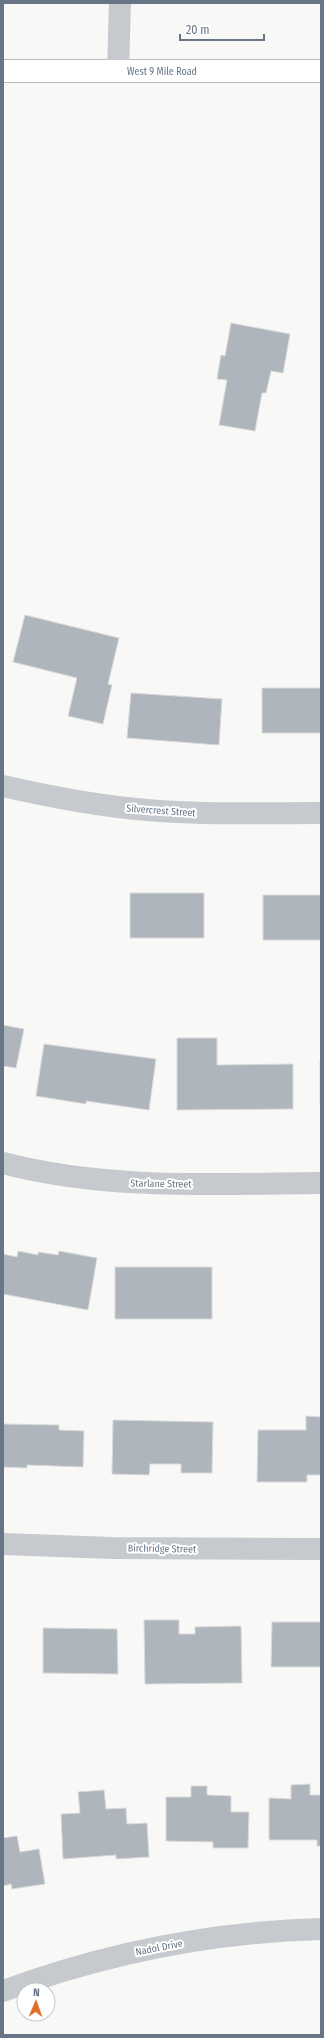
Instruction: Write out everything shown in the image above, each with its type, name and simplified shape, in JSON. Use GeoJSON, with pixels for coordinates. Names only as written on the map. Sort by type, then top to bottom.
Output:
{"type":"FeatureCollection","features":[{"type":"Feature","properties":{"kind":"main road","name":"West 9 Mile Road"},"geometry":{"type":"LineString","coordinates":[[3,71],[321,71]]}},
{"type":"Feature","properties":{"kind":"street"},"geometry":{"type":"LineString","coordinates":[[118,70],[120,3]]}},
{"type":"Feature","properties":{"kind":"street","name":"Silvercrest Street"},"geometry":{"type":"LineString","coordinates":[[3,786],[64,800],[148,810],[241,813],[321,813]]}},
{"type":"Feature","properties":{"kind":"street","name":"Starlane Street"},"geometry":{"type":"LineString","coordinates":[[3,1163],[84,1178],[131,1183],[321,1183]]}},
{"type":"Feature","properties":{"kind":"street","name":"Birchridge Street"},"geometry":{"type":"LineString","coordinates":[[3,1544],[112,1548],[321,1549]]}},
{"type":"Feature","properties":{"kind":"street","name":"Nadol Drive"},"geometry":{"type":"LineString","coordinates":[[3,1991],[96,1960],[148,1949],[235,1934],[321,1929]]}},
{"type":"Feature","properties":{"kind":"building"},"geometry":{"type":"Polygon","coordinates":[[[231,323],[290,334],[283,373],[271,371],[266,393],[262,393],[255,431],[219,425],[227,380],[217,379],[221,355],[225,356],[231,323]]]}},
{"type":"Feature","properties":{"kind":"building"},"geometry":{"type":"Polygon","coordinates":[[[25,615],[119,638],[108,684],[112,685],[103,724],[68,716],[77,678],[13,662],[25,615]]]}},
{"type":"Feature","properties":{"kind":"building"},"geometry":{"type":"Polygon","coordinates":[[[262,688],[321,688],[321,733],[262,733],[262,688]]]}},
{"type":"Feature","properties":{"kind":"building"},"geometry":{"type":"Polygon","coordinates":[[[131,693],[222,699],[219,745],[127,738],[131,693]]]}},
{"type":"Feature","properties":{"kind":"building"},"geometry":{"type":"Polygon","coordinates":[[[130,893],[204,893],[204,938],[130,938],[130,893]]]}},
{"type":"Feature","properties":{"kind":"building"},"geometry":{"type":"Polygon","coordinates":[[[263,895],[321,895],[321,940],[263,940],[263,895]]]}},
{"type":"Feature","properties":{"kind":"building"},"geometry":{"type":"Polygon","coordinates":[[[3,1025],[24,1029],[16,1068],[3,1066],[3,1025]]]}},
{"type":"Feature","properties":{"kind":"building"},"geometry":{"type":"Polygon","coordinates":[[[177,1038],[217,1038],[217,1065],[293,1064],[293,1109],[177,1110],[177,1038]]]}},
{"type":"Feature","properties":{"kind":"building"},"geometry":{"type":"Polygon","coordinates":[[[44,1044],[156,1059],[149,1110],[86,1101],[86,1104],[36,1096],[44,1044]]]}},
{"type":"Feature","properties":{"kind":"building"},"geometry":{"type":"Polygon","coordinates":[[[321,1060],[321,1105],[320,1105],[320,1061],[321,1060]]]}},
{"type":"Feature","properties":{"kind":"building"},"geometry":{"type":"Polygon","coordinates":[[[18,1251],[38,1255],[38,1252],[58,1255],[59,1251],[97,1258],[88,1310],[3,1294],[3,1254],[17,1257],[18,1251]]]}},
{"type":"Feature","properties":{"kind":"building"},"geometry":{"type":"Polygon","coordinates":[[[115,1267],[212,1267],[212,1319],[115,1319],[115,1267]]]}},
{"type":"Feature","properties":{"kind":"building"},"geometry":{"type":"Polygon","coordinates":[[[306,1416],[321,1417],[321,1475],[307,1475],[307,1482],[257,1482],[258,1430],[306,1430],[306,1416]]]}},
{"type":"Feature","properties":{"kind":"building"},"geometry":{"type":"Polygon","coordinates":[[[113,1420],[213,1422],[212,1473],[181,1473],[181,1464],[150,1464],[149,1475],[112,1474],[113,1420]]]}},
{"type":"Feature","properties":{"kind":"building"},"geometry":{"type":"Polygon","coordinates":[[[3,1424],[59,1425],[59,1430],[84,1431],[83,1467],[27,1465],[27,1468],[3,1467],[3,1424]]]}},
{"type":"Feature","properties":{"kind":"building"},"geometry":{"type":"Polygon","coordinates":[[[144,1620],[179,1620],[179,1634],[195,1634],[195,1627],[241,1626],[242,1683],[145,1684],[144,1620]]]}},
{"type":"Feature","properties":{"kind":"building"},"geometry":{"type":"Polygon","coordinates":[[[272,1622],[321,1622],[321,1667],[271,1667],[272,1622]]]}},
{"type":"Feature","properties":{"kind":"building"},"geometry":{"type":"Polygon","coordinates":[[[43,1628],[117,1629],[118,1674],[43,1673],[43,1628]]]}},
{"type":"Feature","properties":{"kind":"building"},"geometry":{"type":"Polygon","coordinates":[[[310,1784],[310,1795],[321,1795],[321,1846],[317,1846],[317,1840],[269,1840],[269,1798],[291,1799],[291,1785],[310,1784]]]}},
{"type":"Feature","properties":{"kind":"building"},"geometry":{"type":"Polygon","coordinates":[[[191,1786],[207,1786],[207,1795],[231,1796],[231,1812],[249,1812],[248,1848],[213,1848],[213,1842],[166,1841],[166,1797],[191,1797],[191,1786]]]}},
{"type":"Feature","properties":{"kind":"building"},"geometry":{"type":"Polygon","coordinates":[[[104,1790],[106,1809],[126,1808],[127,1824],[147,1823],[149,1857],[116,1859],[116,1855],[63,1859],[61,1814],[80,1813],[78,1792],[104,1790]]]}},
{"type":"Feature","properties":{"kind":"building"},"geometry":{"type":"Polygon","coordinates":[[[17,1836],[20,1852],[39,1849],[45,1884],[12,1889],[11,1884],[3,1886],[3,1838],[17,1836]]]}}]}
